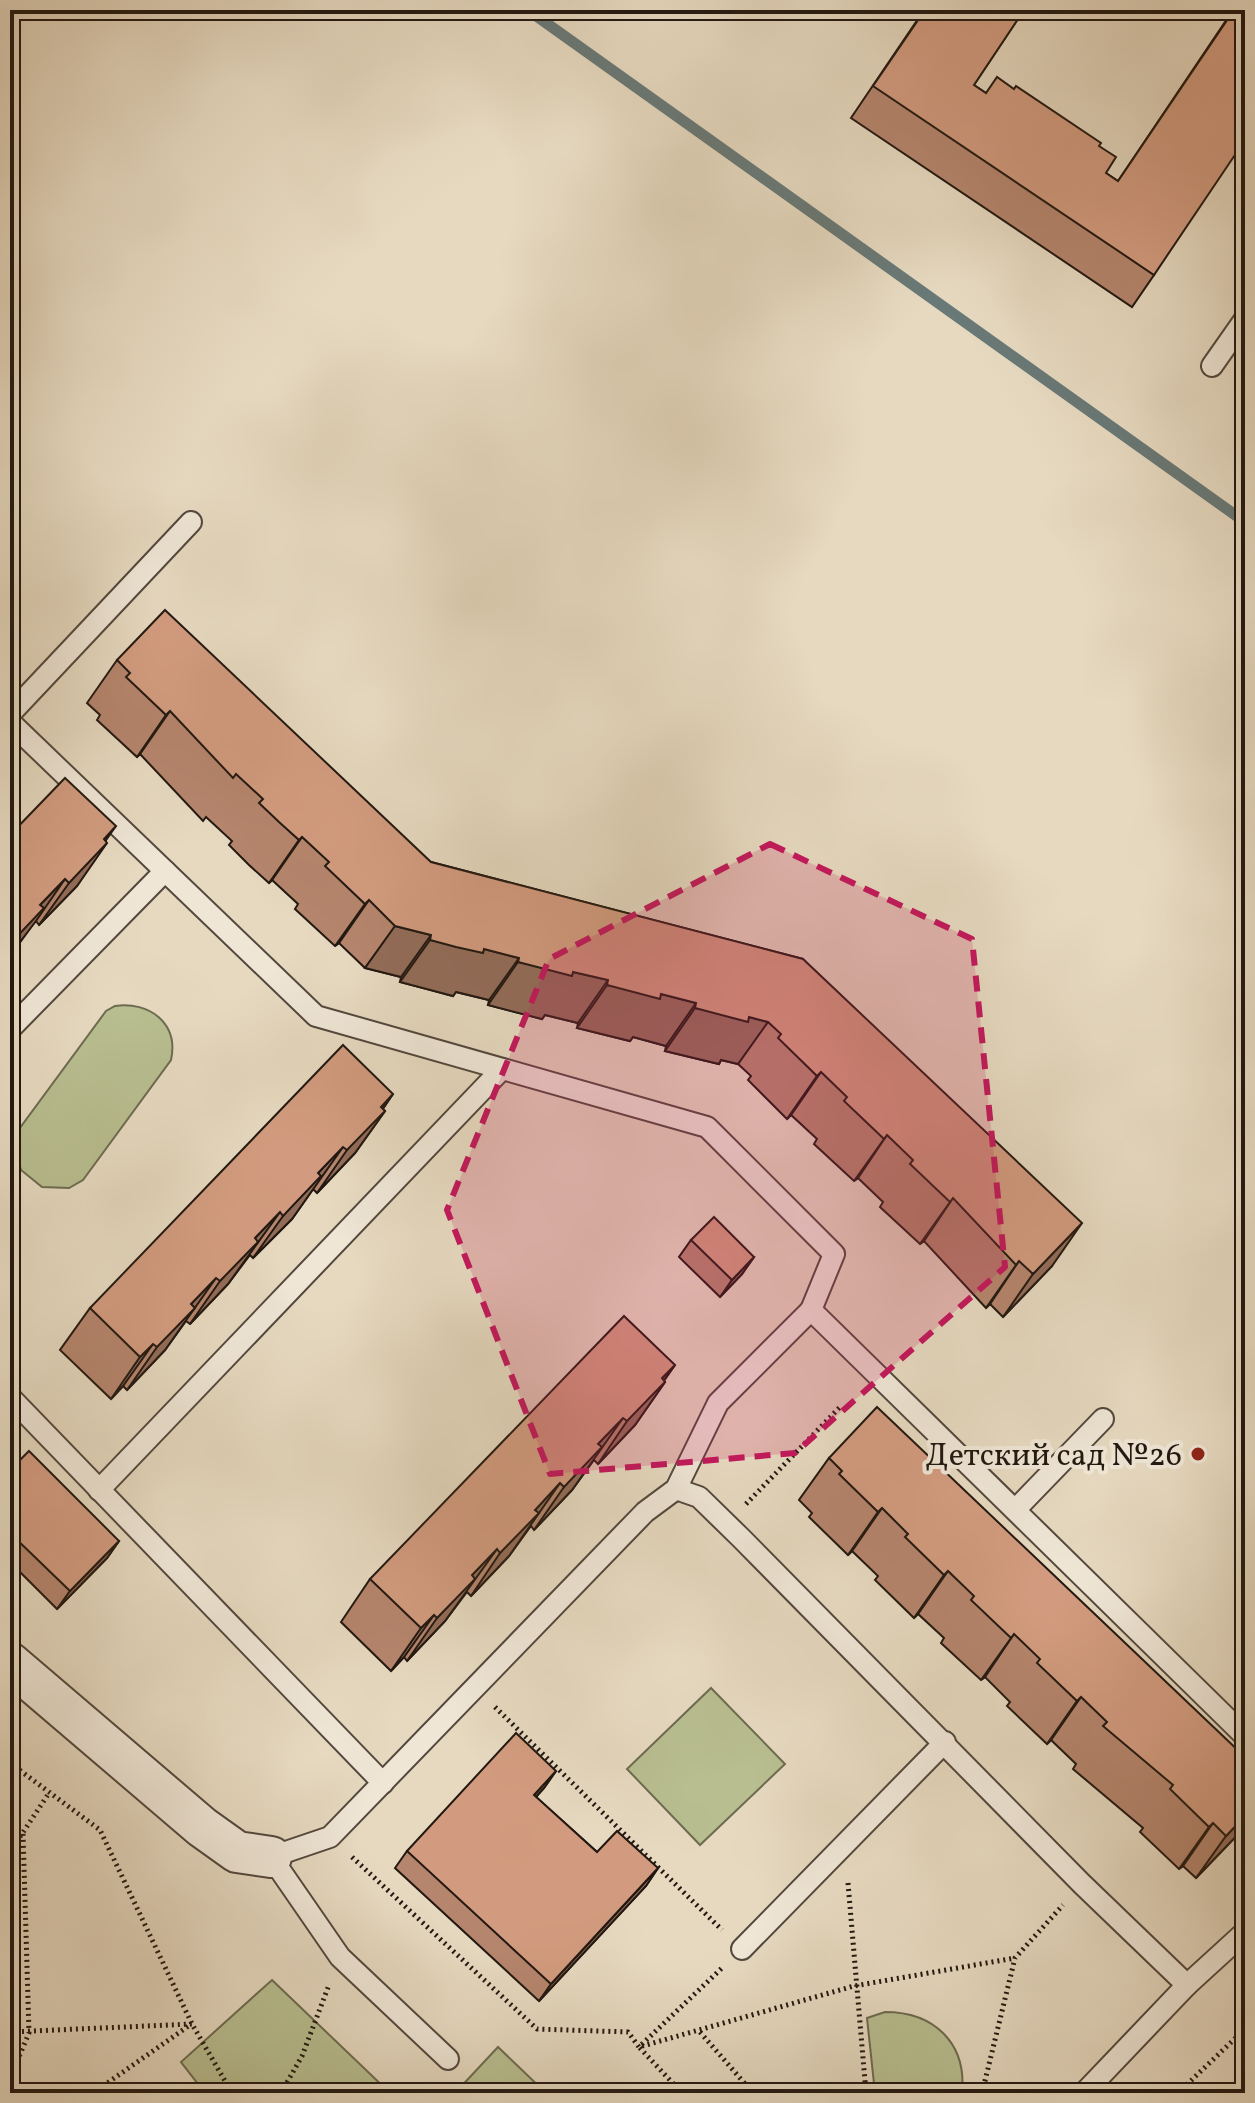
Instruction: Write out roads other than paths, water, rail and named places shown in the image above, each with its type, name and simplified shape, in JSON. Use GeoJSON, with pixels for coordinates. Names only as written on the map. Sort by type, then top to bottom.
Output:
{"type":"FeatureCollection","features":[{"type":"Feature","properties":{"kind":"street"},"geometry":{"type":"LineString","coordinates":[[10,1663],[202,1827],[237,1852],[271,1857]]}},
{"type":"Feature","properties":{"kind":"lane"},"geometry":{"type":"LineString","coordinates":[[1212,366],[1245,319]]}},
{"type":"Feature","properties":{"kind":"lane"},"geometry":{"type":"LineString","coordinates":[[10,714],[191,522]]}},
{"type":"Feature","properties":{"kind":"lane"},"geometry":{"type":"LineString","coordinates":[[10,722],[316,1016],[707,1127],[834,1254],[811,1310],[718,1403],[676,1489],[645,1512],[330,1837],[271,1857],[340,1957],[448,2059]]}},
{"type":"Feature","properties":{"kind":"lane"},"geometry":{"type":"LineString","coordinates":[[10,1029],[165,871]]}},
{"type":"Feature","properties":{"kind":"lane"},"geometry":{"type":"LineString","coordinates":[[99,1490],[502,1069]]}},
{"type":"Feature","properties":{"kind":"lane"},"geometry":{"type":"LineString","coordinates":[[811,1310],[1245,1736]]}},
{"type":"Feature","properties":{"kind":"lane"},"geometry":{"type":"LineString","coordinates":[[10,1397],[383,1783]]}},
{"type":"Feature","properties":{"kind":"lane"},"geometry":{"type":"LineString","coordinates":[[1016,1509],[1103,1419]]}},
{"type":"Feature","properties":{"kind":"lane"},"geometry":{"type":"LineString","coordinates":[[676,1489],[699,1497],[945,1742],[1082,1884],[1187,1985]]}},
{"type":"Feature","properties":{"kind":"lane"},"geometry":{"type":"LineString","coordinates":[[742,1949],[945,1742]]}},
{"type":"Feature","properties":{"kind":"lane"},"geometry":{"type":"LineString","coordinates":[[1084,2093],[1187,1985],[1245,1932]]}},
{"type":"Feature","properties":{"kind":"waterway"},"geometry":{"type":"LineString","coordinates":[[528,10],[1245,522]]}},
{"type":"Feature","properties":{"kind":"place","name":"Детский сад №26"},"geometry":{"type":"Point","coordinates":[1198,1454]}}]}
